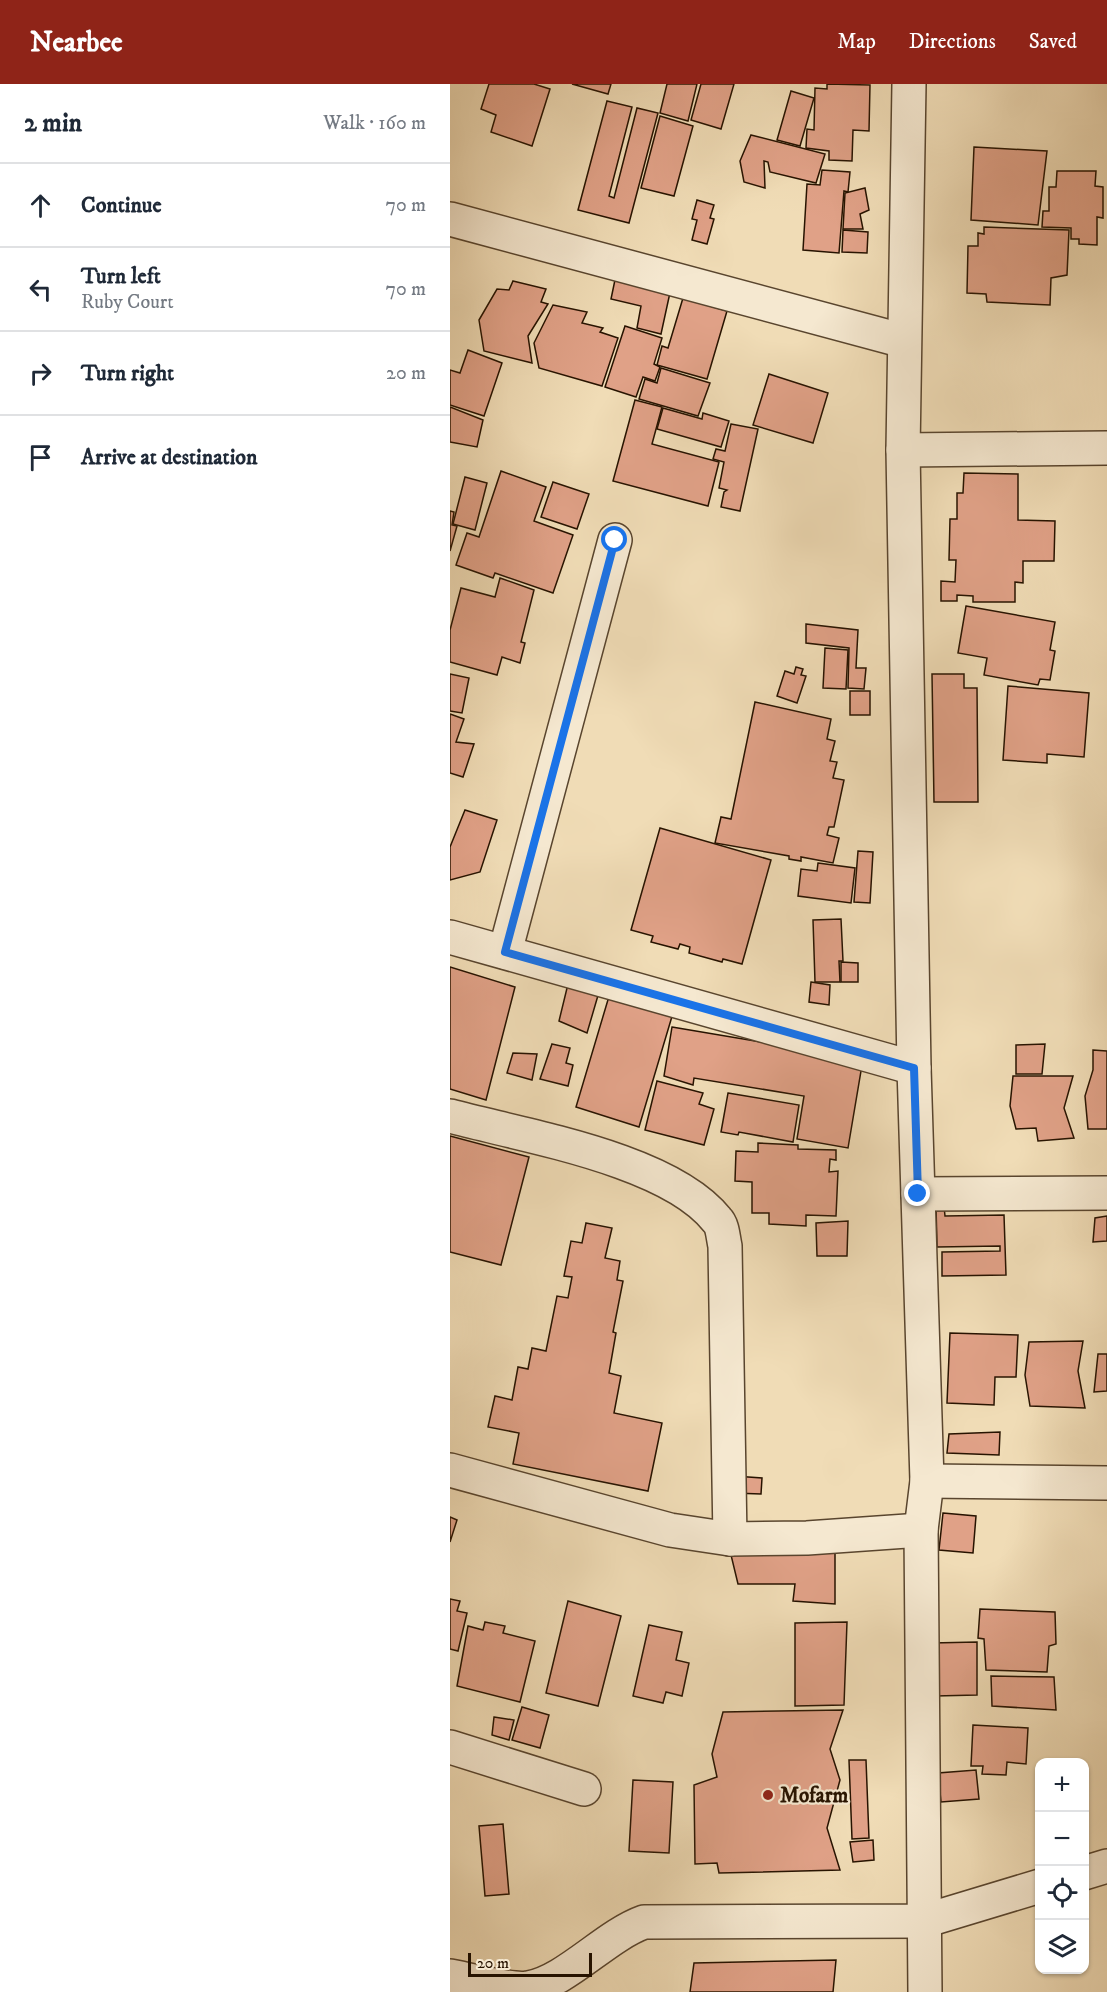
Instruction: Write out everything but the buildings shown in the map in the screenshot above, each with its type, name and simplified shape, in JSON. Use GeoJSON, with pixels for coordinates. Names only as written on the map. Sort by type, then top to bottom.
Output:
{"type":"FeatureCollection","features":[{"type":"Feature","properties":{"kind":"street"},"geometry":{"type":"LineString","coordinates":[[909,84],[903,450],[914,1068],[927,1481],[921,1530],[925,1992]]}},
{"type":"Feature","properties":{"kind":"street"},"geometry":{"type":"LineString","coordinates":[[450,219],[904,341]]}},
{"type":"Feature","properties":{"kind":"street"},"geometry":{"type":"LineString","coordinates":[[903,450],[1107,448]]}},
{"type":"Feature","properties":{"kind":"street"},"geometry":{"type":"LineString","coordinates":[[505,952],[615,540]]}},
{"type":"Feature","properties":{"kind":"street"},"geometry":{"type":"LineString","coordinates":[[450,937],[914,1068]]}},
{"type":"Feature","properties":{"kind":"street"},"geometry":{"type":"LineString","coordinates":[[450,1116],[609,1158],[661,1177],[697,1199],[719,1222],[725,1246],[730,1539]]}},
{"type":"Feature","properties":{"kind":"street"},"geometry":{"type":"LineString","coordinates":[[918,1194],[1107,1193]]}},
{"type":"Feature","properties":{"kind":"street"},"geometry":{"type":"LineString","coordinates":[[450,1470],[670,1530],[730,1539],[807,1538],[921,1530]]}},
{"type":"Feature","properties":{"kind":"street"},"geometry":{"type":"LineString","coordinates":[[927,1481],[1107,1483]]}},
{"type":"Feature","properties":{"kind":"street"},"geometry":{"type":"LineString","coordinates":[[450,1747],[584,1789]]}},
{"type":"Feature","properties":{"kind":"street"},"geometry":{"type":"LineString","coordinates":[[1089,1871],[1107,1866]]}},
{"type":"Feature","properties":{"kind":"street"},"geometry":{"type":"LineString","coordinates":[[450,1976],[527,1989],[554,1978],[624,1929],[644,1922],[924,1921],[1035,1888]]}},
{"type":"Feature","properties":{"kind":"place","name":"Mofarm"},"geometry":{"type":"Point","coordinates":[768,1795]}},
{"type":"Feature","properties":{"kind":"route"},"geometry":{"type":"LineString","coordinates":[[615,540],[505,952],[914,1068],[918,1194]]}}]}
